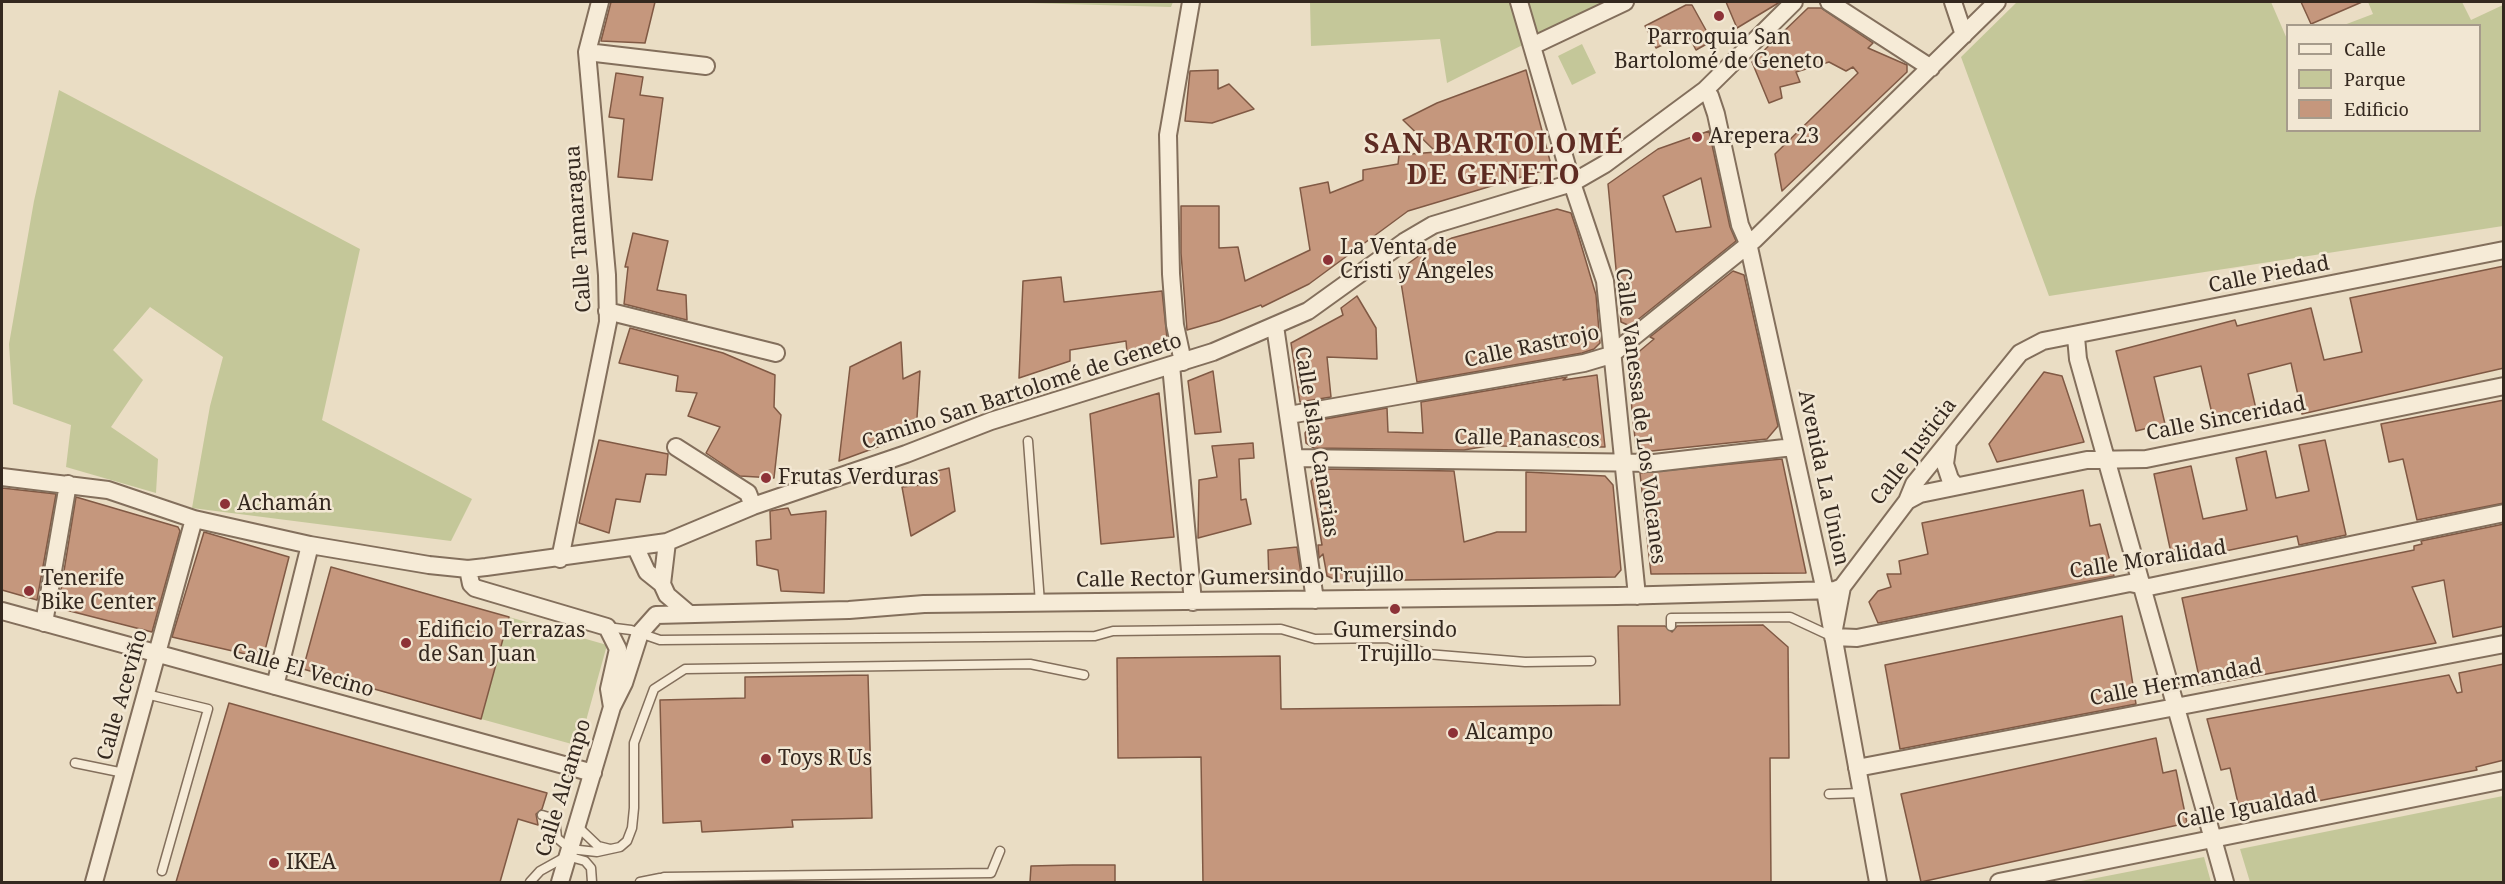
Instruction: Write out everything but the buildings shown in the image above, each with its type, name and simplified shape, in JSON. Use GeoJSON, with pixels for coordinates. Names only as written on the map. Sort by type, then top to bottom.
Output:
{"type":"FeatureCollection","features":[{"type":"Feature","properties":{"kind":"street","name":"Calle Tamaragua"},"geometry":{"type":"LineString","coordinates":[[560,559],[602,357],[607,311],[607,275],[587,52],[600,2]]}},
{"type":"Feature","properties":{"kind":"street"},"geometry":{"type":"LineString","coordinates":[[1191,2],[1168,135],[1171,274],[1192,602]]}},
{"type":"Feature","properties":{"kind":"street","name":"Calle Vanessa de Los Volcanes"},"geometry":{"type":"LineString","coordinates":[[1519,2],[1572,183],[1605,281],[1637,596]]}},
{"type":"Feature","properties":{"kind":"street"},"geometry":{"type":"LineString","coordinates":[[1532,46],[1625,2]]}},
{"type":"Feature","properties":{"kind":"street","name":"Camino San Bartolomé de Geneto"},"geometry":{"type":"LineString","coordinates":[[2,477],[108,490],[195,519],[310,545],[468,569],[560,559],[667,542],[753,506],[906,454],[992,421],[1213,352],[1308,311],[1404,242],[1433,225],[1572,183],[1605,165],[1705,90],[1794,2]]}},
{"type":"Feature","properties":{"kind":"street"},"geometry":{"type":"LineString","coordinates":[[1829,2],[1931,68]]}},
{"type":"Feature","properties":{"kind":"street"},"geometry":{"type":"LineString","coordinates":[[1953,2],[1964,35]]}},
{"type":"Feature","properties":{"kind":"street","name":"Calle Rastrojo"},"geometry":{"type":"LineString","coordinates":[[1289,415],[1584,363],[1611,355],[1719,271],[1997,2]]}},
{"type":"Feature","properties":{"kind":"street"},"geometry":{"type":"LineString","coordinates":[[587,52],[706,66]]}},
{"type":"Feature","properties":{"kind":"street","name":"Avenida La Union"},"geometry":{"type":"LineString","coordinates":[[1705,90],[1710,96],[1716,114],[1740,225],[1748,243],[1820,567],[1878,882]]}},
{"type":"Feature","properties":{"kind":"street","name":"Calle Piedad"},"geometry":{"type":"LineString","coordinates":[[2043,341],[2076,337],[2504,250]]}},
{"type":"Feature","properties":{"kind":"street"},"geometry":{"type":"LineString","coordinates":[[607,311],[776,353]]}},
{"type":"Feature","properties":{"kind":"street","name":"Calle Islas Canarias"},"geometry":{"type":"LineString","coordinates":[[1275,326],[1316,600]]}},
{"type":"Feature","properties":{"kind":"street"},"geometry":{"type":"LineString","coordinates":[[2076,337],[2078,359],[2225,882]]}},
{"type":"Feature","properties":{"kind":"street","name":"Calle Justicia"},"geometry":{"type":"LineString","coordinates":[[1842,587],[1907,501],[1914,484],[1948,441],[2020,353],[2043,341]]}},
{"type":"Feature","properties":{"kind":"street","name":"Calle Sinceridad"},"geometry":{"type":"LineString","coordinates":[[1907,501],[1920,494],[2087,460],[2146,459],[2504,386]]}},
{"type":"Feature","properties":{"kind":"street"},"geometry":{"type":"LineString","coordinates":[[1948,441],[1945,464],[1950,479],[1956,486]]}},
{"type":"Feature","properties":{"kind":"street"},"geometry":{"type":"LineString","coordinates":[[676,447],[748,494],[753,506]]}},
{"type":"Feature","properties":{"kind":"street","name":"Calle Panascos"},"geometry":{"type":"LineString","coordinates":[[1296,459],[1654,463],[1793,447]]}},
{"type":"Feature","properties":{"kind":"street"},"geometry":{"type":"LineString","coordinates":[[44,623],[68,484]]}},
{"type":"Feature","properties":{"kind":"street","name":"Calle Moralidad"},"geometry":{"type":"LineString","coordinates":[[1833,635],[1857,638],[2130,583],[2142,587],[2504,513]]}},
{"type":"Feature","properties":{"kind":"street","name":"Calle Aceviño"},"geometry":{"type":"LineString","coordinates":[[94,882],[195,519]]}},
{"type":"Feature","properties":{"kind":"street"},"geometry":{"type":"LineString","coordinates":[[662,584],[667,542]]}},
{"type":"Feature","properties":{"kind":"street"},"geometry":{"type":"LineString","coordinates":[[275,686],[310,545]]}},
{"type":"Feature","properties":{"kind":"street"},"geometry":{"type":"LineString","coordinates":[[636,548],[647,572],[662,584],[667,595],[687,612]]}},
{"type":"Feature","properties":{"kind":"street"},"geometry":{"type":"LineString","coordinates":[[1820,567],[1827,572],[1840,574],[1855,567]]}},
{"type":"Feature","properties":{"kind":"street"},"geometry":{"type":"LineString","coordinates":[[468,569],[471,584],[476,588],[607,627]]}},
{"type":"Feature","properties":{"kind":"street"},"geometry":{"type":"LineString","coordinates":[[1825,591],[1842,587],[1833,635]]}},
{"type":"Feature","properties":{"kind":"street","name":"Calle Rector Gumersindo Trujillo"},"geometry":{"type":"LineString","coordinates":[[656,615],[687,612],[849,610],[924,604],[1637,596],[1825,591]]}},
{"type":"Feature","properties":{"kind":"street","name":"Calle El Vecino"},"geometry":{"type":"LineString","coordinates":[[2,611],[593,773]]}},
{"type":"Feature","properties":{"kind":"street","name":"Calle Alcampo"},"geometry":{"type":"LineString","coordinates":[[560,882],[612,707],[624,683],[640,633],[656,615]]}},
{"type":"Feature","properties":{"kind":"street","name":"Calle Alcampo"},"geometry":{"type":"LineString","coordinates":[[607,627],[618,649],[609,689],[612,707]]}},
{"type":"Feature","properties":{"kind":"street","name":"Calle Hermandad"},"geometry":{"type":"LineString","coordinates":[[1857,768],[2175,705],[2504,644]]}},
{"type":"Feature","properties":{"kind":"street","name":"Calle Igualdad"},"geometry":{"type":"LineString","coordinates":[[1999,882],[2504,780]]}},
{"type":"Feature","properties":{"kind":"lane"},"geometry":{"type":"LineString","coordinates":[[1028,441],[1040,603]]}},
{"type":"Feature","properties":{"kind":"lane"},"geometry":{"type":"LineString","coordinates":[[1671,626],[1671,618],[1790,617],[1833,635]]}},
{"type":"Feature","properties":{"kind":"lane"},"geometry":{"type":"LineString","coordinates":[[607,627],[640,633],[660,640],[1095,636],[1113,631],[1281,629],[1315,639],[1388,638],[1427,654],[1525,662],[1591,661]]}},
{"type":"Feature","properties":{"kind":"lane"},"geometry":{"type":"LineString","coordinates":[[530,882],[540,871],[568,853],[611,850],[627,841],[632,828],[634,743],[654,689],[686,669],[1030,664],[1084,675]]}},
{"type":"Feature","properties":{"kind":"lane"},"geometry":{"type":"LineString","coordinates":[[146,693],[208,709],[162,872]]}},
{"type":"Feature","properties":{"kind":"lane"},"geometry":{"type":"LineString","coordinates":[[75,763],[124,773]]}},
{"type":"Feature","properties":{"kind":"lane"},"geometry":{"type":"LineString","coordinates":[[1829,794],[1862,793]]}},
{"type":"Feature","properties":{"kind":"lane"},"geometry":{"type":"LineString","coordinates":[[542,815],[555,819],[557,838],[568,853],[585,861],[591,868],[592,882]]}},
{"type":"Feature","properties":{"kind":"lane"},"geometry":{"type":"LineString","coordinates":[[577,826],[598,846],[611,850]]}},
{"type":"Feature","properties":{"kind":"lane"},"geometry":{"type":"LineString","coordinates":[[640,882],[664,877],[899,878],[991,873],[1000,851]]}},
{"type":"Feature","properties":{"kind":"lane"},"geometry":{"type":"LineString","coordinates":[[656,882],[664,877]]}},
{"type":"Feature","properties":{"kind":"green space"},"geometry":{"type":"Polygon","coordinates":[[[992,2],[1173,2],[1171,7],[992,2]]]}},
{"type":"Feature","properties":{"kind":"green space"},"geometry":{"type":"Polygon","coordinates":[[[1310,2],[1608,2],[1447,83],[1440,39],[1311,46],[1310,2]]]}},
{"type":"Feature","properties":{"kind":"green space"},"geometry":{"type":"Polygon","coordinates":[[[2017,2],[2271,2],[2286,37],[2286,132],[2481,132],[2481,24],[2347,24],[2373,14],[2368,2],[2462,2],[2471,20],[2503,5],[2503,226],[2049,296],[1961,57],[2017,2]]]}},
{"type":"Feature","properties":{"kind":"green space"},"geometry":{"type":"Polygon","coordinates":[[[1582,44],[1596,73],[1572,85],[1558,56],[1582,44]]]}},
{"type":"Feature","properties":{"kind":"green space"},"geometry":{"type":"Polygon","coordinates":[[[59,90],[360,249],[322,420],[472,499],[451,541],[192,508],[210,406],[223,357],[150,307],[113,350],[143,380],[111,427],[158,459],[156,493],[66,467],[71,425],[13,404],[9,344],[34,201],[59,90]]]}},
{"type":"Feature","properties":{"kind":"green space"},"geometry":{"type":"Polygon","coordinates":[[[509,617],[607,645],[579,746],[481,719],[509,617]]]}},
{"type":"Feature","properties":{"kind":"green space"},"geometry":{"type":"Polygon","coordinates":[[[2503,796],[2503,882],[2250,882],[2240,849],[2503,796]]]}},
{"type":"Feature","properties":{"kind":"green space"},"geometry":{"type":"Polygon","coordinates":[[[2204,857],[2211,882],[2076,882],[2204,857]]]}},
{"type":"Feature","properties":{"kind":"place","name":"Parroquia San Bartolomé de Geneto"},"geometry":{"type":"Point","coordinates":[1719,16]}},
{"type":"Feature","properties":{"kind":"place","name":"Arepera 23"},"geometry":{"type":"Point","coordinates":[1697,137]}},
{"type":"Feature","properties":{"kind":"place","name":"La Venta de Cristi y Ángeles"},"geometry":{"type":"Point","coordinates":[1328,260]}},
{"type":"Feature","properties":{"kind":"place","name":"Frutas Verduras"},"geometry":{"type":"Point","coordinates":[766,478]}},
{"type":"Feature","properties":{"kind":"place","name":"Achamán"},"geometry":{"type":"Point","coordinates":[225,504]}},
{"type":"Feature","properties":{"kind":"place","name":"Tenerife Bike Center"},"geometry":{"type":"Point","coordinates":[29,591]}},
{"type":"Feature","properties":{"kind":"place","name":"Gumersindo Trujillo"},"geometry":{"type":"Point","coordinates":[1395,609]}},
{"type":"Feature","properties":{"kind":"place","name":"Edificio Terrazas de San Juan"},"geometry":{"type":"Point","coordinates":[406,643]}},
{"type":"Feature","properties":{"kind":"place","name":"Alcampo"},"geometry":{"type":"Point","coordinates":[1453,733]}},
{"type":"Feature","properties":{"kind":"place","name":"Toys R Us"},"geometry":{"type":"Point","coordinates":[766,759]}},
{"type":"Feature","properties":{"kind":"place","name":"IKEA"},"geometry":{"type":"Point","coordinates":[274,863]}},
{"type":"Feature","properties":{"kind":"district","name":"SAN BARTOLOMÉ DE GENETO"},"geometry":{"type":"Point","coordinates":[1494,160]}}]}
